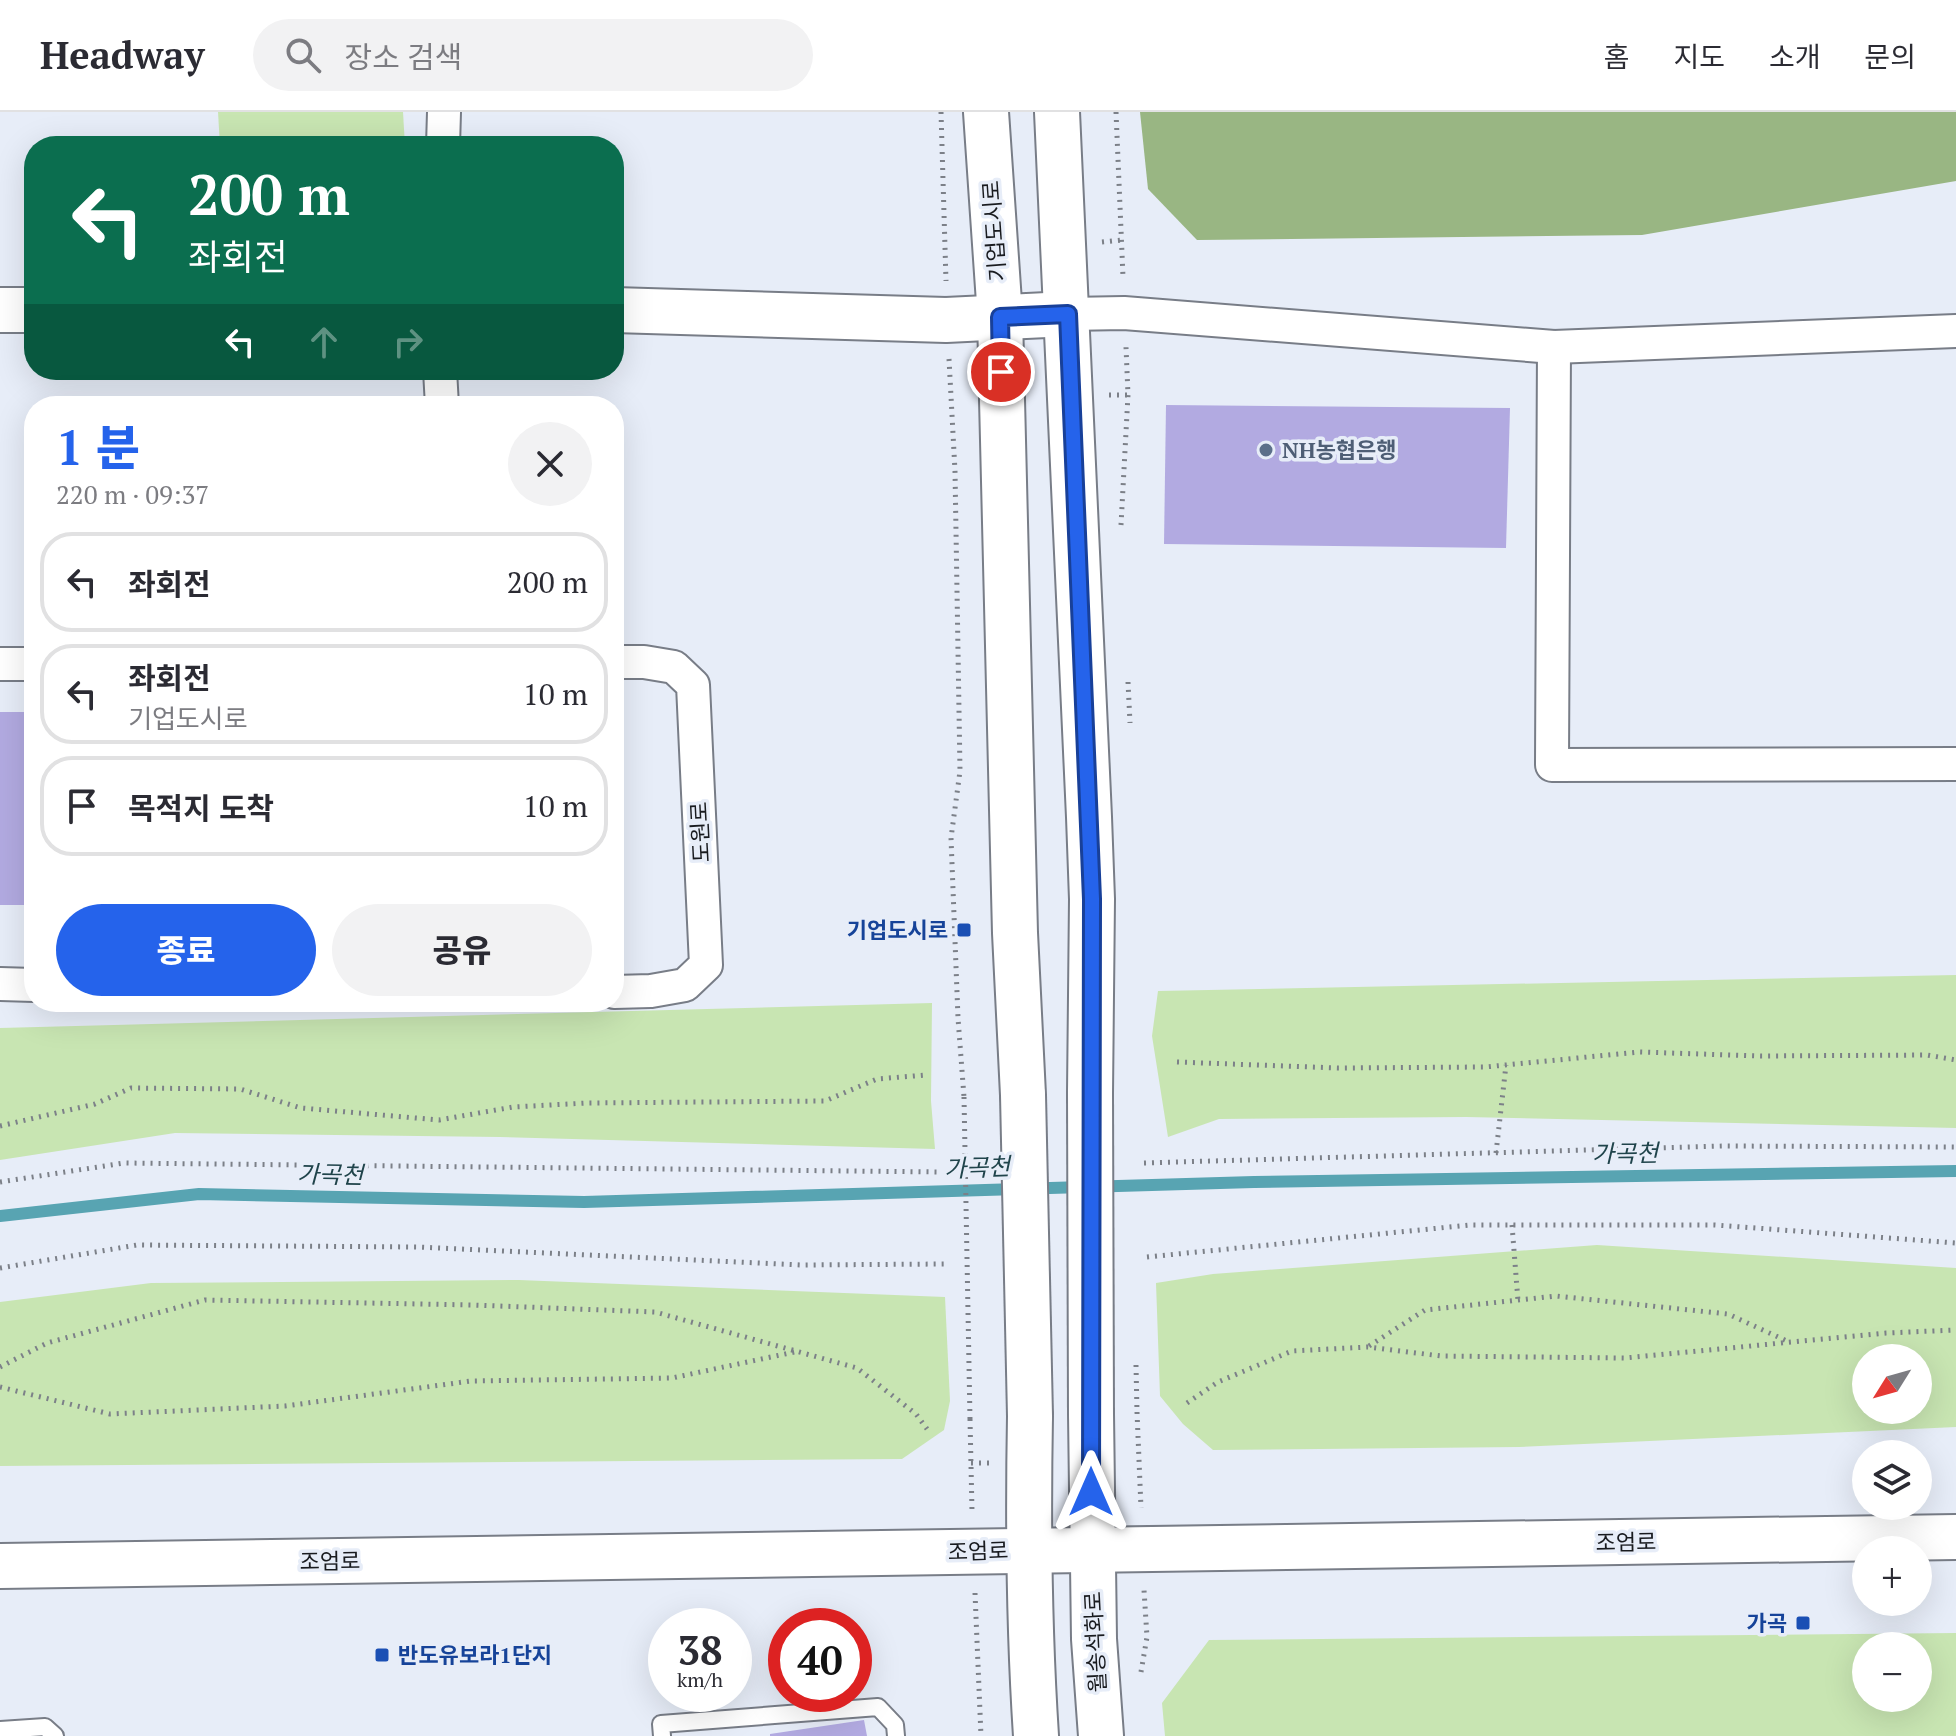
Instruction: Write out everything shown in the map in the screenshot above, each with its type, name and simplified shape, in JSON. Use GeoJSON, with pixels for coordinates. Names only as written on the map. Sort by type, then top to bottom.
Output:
{"type":"FeatureCollection","features":[{"type":"Feature","properties":{"kind":"street"},"geometry":{"type":"LineString","coordinates":[[443,136],[444,112]]}},
{"type":"Feature","properties":{"kind":"street","name":"기업도시로"},"geometry":{"type":"LineString","coordinates":[[986,112],[1000,317],[1015,933],[1023,1095],[1030,1416],[1028,1550]]}},
{"type":"Feature","properties":{"kind":"street"},"geometry":{"type":"LineString","coordinates":[[1057,112],[1092,899],[1091,1549]]}},
{"type":"Feature","properties":{"kind":"street"},"geometry":{"type":"LineString","coordinates":[[0,310],[24,310]]}},
{"type":"Feature","properties":{"kind":"street"},"geometry":{"type":"LineString","coordinates":[[624,310],[946,320],[1124,313],[1554,347],[1956,331]]}},
{"type":"Feature","properties":{"kind":"street"},"geometry":{"type":"LineString","coordinates":[[1554,347],[1552,765],[1956,764]]}},
{"type":"Feature","properties":{"kind":"street","name":"도원로"},"geometry":{"type":"LineString","coordinates":[[624,662],[674,667],[693,685],[706,965],[685,985],[624,992]]}},
{"type":"Feature","properties":{"kind":"street"},"geometry":{"type":"LineString","coordinates":[[0,664],[24,664]]}},
{"type":"Feature","properties":{"kind":"street"},"geometry":{"type":"LineString","coordinates":[[0,984],[24,985]]}},
{"type":"Feature","properties":{"kind":"street","name":"조엄로"},"geometry":{"type":"LineString","coordinates":[[0,1566],[1956,1537]]}},
{"type":"Feature","properties":{"kind":"street","name":"월송석화로"},"geometry":{"type":"LineString","coordinates":[[1091,1549],[1101,1736]]}},
{"type":"Feature","properties":{"kind":"street"},"geometry":{"type":"LineString","coordinates":[[1028,1550],[1036,1736]]}},
{"type":"Feature","properties":{"kind":"lane"},"geometry":{"type":"LineString","coordinates":[[662,1736],[661,1724],[878,1707],[895,1725],[896,1736]]}},
{"type":"Feature","properties":{"kind":"lane"},"geometry":{"type":"LineString","coordinates":[[0,1730],[45,1727],[55,1736]]}},
{"type":"Feature","properties":{"kind":"path"},"geometry":{"type":"LineString","coordinates":[[941,112],[945,242]]}},
{"type":"Feature","properties":{"kind":"path"},"geometry":{"type":"LineString","coordinates":[[1116,112],[1122,240]]}},
{"type":"Feature","properties":{"kind":"path"},"geometry":{"type":"LineString","coordinates":[[952,400],[960,771],[951,838],[964,1097],[971,1463]]}},
{"type":"Feature","properties":{"kind":"path"},"geometry":{"type":"LineString","coordinates":[[1177,1062],[1338,1068],[1506,1065],[1639,1052],[1762,1056],[1927,1055],[1956,1060]]}},
{"type":"Feature","properties":{"kind":"path"},"geometry":{"type":"LineString","coordinates":[[1496,1153],[1506,1065]]}},
{"type":"Feature","properties":{"kind":"path"},"geometry":{"type":"LineString","coordinates":[[0,1126],[95,1104],[131,1088],[240,1089],[301,1108],[439,1120],[513,1107],[587,1103],[825,1101],[877,1079],[926,1075]]}},
{"type":"Feature","properties":{"kind":"path"},"geometry":{"type":"LineString","coordinates":[[1144,1163],[1724,1146],[1956,1147]]}},
{"type":"Feature","properties":{"kind":"path"},"geometry":{"type":"LineString","coordinates":[[0,1182],[124,1163],[941,1172]]}},
{"type":"Feature","properties":{"kind":"path"},"geometry":{"type":"LineString","coordinates":[[1147,1257],[1470,1225],[1715,1225],[1956,1243]]}},
{"type":"Feature","properties":{"kind":"path"},"geometry":{"type":"LineString","coordinates":[[1512,1225],[1518,1301]]}},
{"type":"Feature","properties":{"kind":"path"},"geometry":{"type":"LineString","coordinates":[[0,1268],[137,1245],[417,1247],[801,1265],[945,1264]]}},
{"type":"Feature","properties":{"kind":"path"},"geometry":{"type":"LineString","coordinates":[[1368,1347],[1425,1310],[1556,1296],[1728,1314],[1790,1342]]}},
{"type":"Feature","properties":{"kind":"path"},"geometry":{"type":"LineString","coordinates":[[0,1367],[47,1343],[205,1300],[655,1312],[857,1368],[916,1414],[927,1429]]}},
{"type":"Feature","properties":{"kind":"path"},"geometry":{"type":"LineString","coordinates":[[1187,1403],[1218,1382],[1292,1351],[1368,1347],[1441,1356],[1625,1358],[1886,1333],[1956,1330]]}},
{"type":"Feature","properties":{"kind":"path"},"geometry":{"type":"LineString","coordinates":[[0,1387],[110,1414],[158,1412],[285,1406],[471,1381],[672,1378],[800,1351]]}},
{"type":"Feature","properties":{"kind":"path"},"geometry":{"type":"LineString","coordinates":[[1137,1412],[1140,1463]]}},
{"type":"Feature","properties":{"kind":"path"},"geometry":{"type":"LineString","coordinates":[[978,1638],[981,1736]]}},
{"type":"Feature","properties":{"kind":"green space"},"geometry":{"type":"Polygon","coordinates":[[[218,112],[403,112],[404,136],[219,136],[218,112]]]}},
{"type":"Feature","properties":{"kind":"green space"},"geometry":{"type":"Polygon","coordinates":[[[1140,112],[1956,112],[1956,181],[1642,235],[1197,240],[1148,189],[1140,112]]]}},
{"type":"Feature","properties":{"kind":"green space"},"geometry":{"type":"Polygon","coordinates":[[[1956,975],[1956,1128],[1466,1117],[1219,1119],[1168,1137],[1152,1036],[1158,991],[1956,975]]]}},
{"type":"Feature","properties":{"kind":"green space"},"geometry":{"type":"Polygon","coordinates":[[[932,1003],[931,1101],[935,1149],[500,1137],[175,1133],[0,1160],[0,1028],[932,1003]]]}},
{"type":"Feature","properties":{"kind":"green space"},"geometry":{"type":"Polygon","coordinates":[[[1597,1245],[1956,1268],[1956,1427],[1519,1447],[1213,1450],[1183,1424],[1160,1396],[1156,1283],[1213,1274],[1597,1245]]]}},
{"type":"Feature","properties":{"kind":"green space"},"geometry":{"type":"Polygon","coordinates":[[[519,1280],[945,1297],[950,1401],[944,1430],[902,1459],[0,1466],[0,1302],[151,1283],[519,1280]]]}},
{"type":"Feature","properties":{"kind":"green space"},"geometry":{"type":"Polygon","coordinates":[[[1932,1633],[1956,1633],[1956,1736],[1165,1736],[1162,1703],[1209,1640],[1852,1634],[1852,1712],[1932,1712],[1932,1633]]]}},
{"type":"Feature","properties":{"kind":"building"},"geometry":{"type":"Polygon","coordinates":[[[1166,405],[1510,408],[1506,548],[1164,544],[1166,405]]]}},
{"type":"Feature","properties":{"kind":"building"},"geometry":{"type":"Polygon","coordinates":[[[0,712],[24,712],[24,905],[0,905],[0,712]]]}},
{"type":"Feature","properties":{"kind":"building"},"geometry":{"type":"Polygon","coordinates":[[[864,1720],[867,1736],[770,1736],[770,1734],[864,1720]]]}},
{"type":"Feature","properties":{"kind":"waterway","name":"가곡천"},"geometry":{"type":"LineString","coordinates":[[0,1216],[199,1194],[584,1202],[1254,1182],[1956,1171]]}},
{"type":"Feature","properties":{"kind":"place","name":"NH농협은행"},"geometry":{"type":"Point","coordinates":[1266,450]}},
{"type":"Feature","properties":{"kind":"place","name":"기업도시로"},"geometry":{"type":"Point","coordinates":[964,930]}},
{"type":"Feature","properties":{"kind":"place","name":"가곡"},"geometry":{"type":"Point","coordinates":[1803,1623]}},
{"type":"Feature","properties":{"kind":"place","name":"반도유보라1단지"},"geometry":{"type":"Point","coordinates":[382,1655]}},
{"type":"Feature","properties":{"kind":"route"},"geometry":{"type":"LineString","coordinates":[[1001,372],[1000,317],[1068,314],[1092,899],[1091,1492]]}}]}
